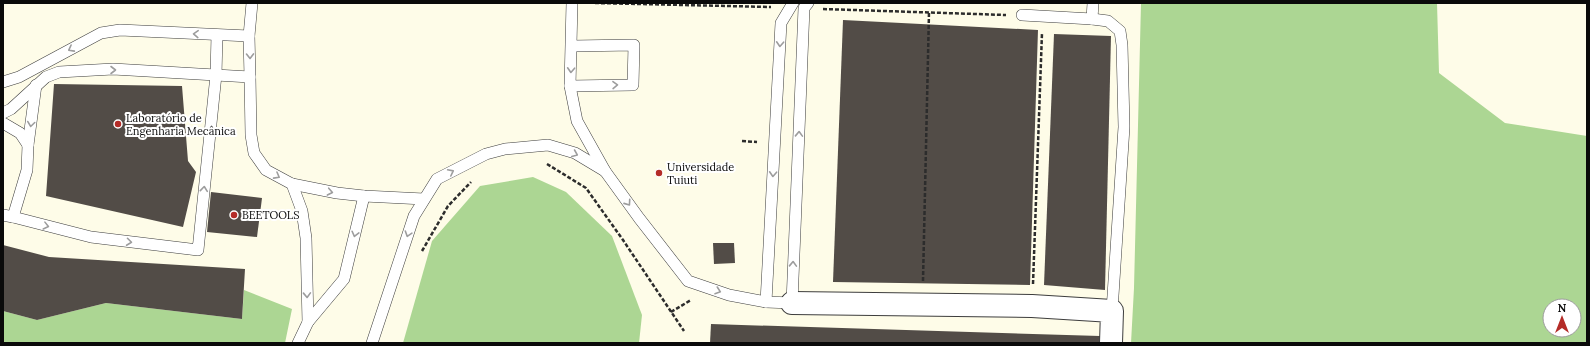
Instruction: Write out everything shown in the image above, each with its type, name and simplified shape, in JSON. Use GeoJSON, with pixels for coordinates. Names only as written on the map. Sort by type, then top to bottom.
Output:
{"type":"FeatureCollection","features":[{"type":"Feature","properties":{"kind":"street"},"geometry":{"type":"LineString","coordinates":[[792,303],[1032,306],[1112,311],[1111,343]]}},
{"type":"Feature","properties":{"kind":"lane"},"geometry":{"type":"LineString","coordinates":[[252,3],[249,36],[251,135],[254,153],[266,170],[292,184],[337,193],[424,199]]}},
{"type":"Feature","properties":{"kind":"lane"},"geometry":{"type":"LineString","coordinates":[[572,3],[570,86],[577,121],[606,171],[639,218],[688,280],[729,295],[766,302],[792,303],[806,6]]}},
{"type":"Feature","properties":{"kind":"lane"},"geometry":{"type":"LineString","coordinates":[[1092,19],[1093,3]]}},
{"type":"Feature","properties":{"kind":"lane"},"geometry":{"type":"LineString","coordinates":[[766,302],[781,23],[791,5]]}},
{"type":"Feature","properties":{"kind":"lane"},"geometry":{"type":"LineString","coordinates":[[1022,15],[1108,21],[1120,31],[1122,45],[1124,127],[1112,311]]}},
{"type":"Feature","properties":{"kind":"lane"},"geometry":{"type":"LineString","coordinates":[[3,82],[19,77],[101,33],[120,30],[249,36]]}},
{"type":"Feature","properties":{"kind":"lane"},"geometry":{"type":"LineString","coordinates":[[36,85],[28,145],[27,170],[8,216],[91,237],[198,250],[216,75],[217,35]]}},
{"type":"Feature","properties":{"kind":"lane"},"geometry":{"type":"LineString","coordinates":[[570,86],[632,85],[634,45],[572,46]]}},
{"type":"Feature","properties":{"kind":"lane"},"geometry":{"type":"LineString","coordinates":[[3,113],[11,109],[46,77],[59,72],[113,69],[250,76]]}},
{"type":"Feature","properties":{"kind":"lane"},"geometry":{"type":"LineString","coordinates":[[3,123],[20,133],[28,145]]}},
{"type":"Feature","properties":{"kind":"lane"},"geometry":{"type":"LineString","coordinates":[[372,343],[414,216],[437,179],[486,154],[505,149],[548,145],[575,153],[606,171]]}},
{"type":"Feature","properties":{"kind":"lane"},"geometry":{"type":"LineString","coordinates":[[292,184],[302,211],[306,238],[308,322]]}},
{"type":"Feature","properties":{"kind":"lane"},"geometry":{"type":"LineString","coordinates":[[298,343],[308,322],[344,279],[364,196]]}},
{"type":"Feature","properties":{"kind":"path"},"geometry":{"type":"LineString","coordinates":[[595,3],[791,5]]}},
{"type":"Feature","properties":{"kind":"path"},"geometry":{"type":"LineString","coordinates":[[806,6],[1022,15]]}},
{"type":"Feature","properties":{"kind":"path"},"geometry":{"type":"LineString","coordinates":[[922,305],[930,12]]}},
{"type":"Feature","properties":{"kind":"path"},"geometry":{"type":"LineString","coordinates":[[1032,306],[1043,16]]}},
{"type":"Feature","properties":{"kind":"path"},"geometry":{"type":"LineString","coordinates":[[546,163],[586,188],[684,331]]}},
{"type":"Feature","properties":{"kind":"path"},"geometry":{"type":"LineString","coordinates":[[419,257],[448,206],[473,180]]}},
{"type":"Feature","properties":{"kind":"green space"},"geometry":{"type":"Polygon","coordinates":[[[1141,3],[1437,3],[1439,73],[1505,123],[1587,136],[1587,343],[1131,343],[1134,288],[1141,3]]]}},
{"type":"Feature","properties":{"kind":"green space"},"geometry":{"type":"Polygon","coordinates":[[[533,177],[566,192],[612,236],[642,315],[639,343],[403,343],[432,241],[480,186],[533,177]]]}},
{"type":"Feature","properties":{"kind":"green space"},"geometry":{"type":"Polygon","coordinates":[[[244,290],[292,309],[285,343],[3,343],[3,311],[37,320],[106,303],[242,319],[244,290]]]}},
{"type":"Feature","properties":{"kind":"building"},"geometry":{"type":"Polygon","coordinates":[[[843,20],[1038,30],[1030,285],[833,282],[843,20]]]}},
{"type":"Feature","properties":{"kind":"building"},"geometry":{"type":"Polygon","coordinates":[[[1054,34],[1111,36],[1105,290],[1044,285],[1054,34]]]}},
{"type":"Feature","properties":{"kind":"building","name":"Laboratório de Engenharia Mecânica"},"geometry":{"type":"Polygon","coordinates":[[[54,84],[182,86],[188,161],[196,172],[183,227],[46,196],[54,84]]]}},
{"type":"Feature","properties":{"kind":"building","name":"BEETOOLS"},"geometry":{"type":"Polygon","coordinates":[[[211,192],[262,198],[257,237],[207,232],[211,192]]]}},
{"type":"Feature","properties":{"kind":"building"},"geometry":{"type":"Polygon","coordinates":[[[713,243],[734,243],[735,263],[714,264],[713,243]]]}},
{"type":"Feature","properties":{"kind":"building"},"geometry":{"type":"Polygon","coordinates":[[[3,245],[49,257],[245,269],[242,319],[106,303],[37,320],[3,311],[3,245]]]}},
{"type":"Feature","properties":{"kind":"building"},"geometry":{"type":"Polygon","coordinates":[[[711,324],[1100,336],[1099,343],[710,343],[711,324]]]}},
{"type":"Feature","properties":{"kind":"place","name":"Laboratório de Engenharia Mecânica"},"geometry":{"type":"Point","coordinates":[118,124]}},
{"type":"Feature","properties":{"kind":"place","name":"Universidade Tuiuti"},"geometry":{"type":"Point","coordinates":[659,173]}},
{"type":"Feature","properties":{"kind":"place","name":"BEETOOLS"},"geometry":{"type":"Point","coordinates":[234,215]}}]}
